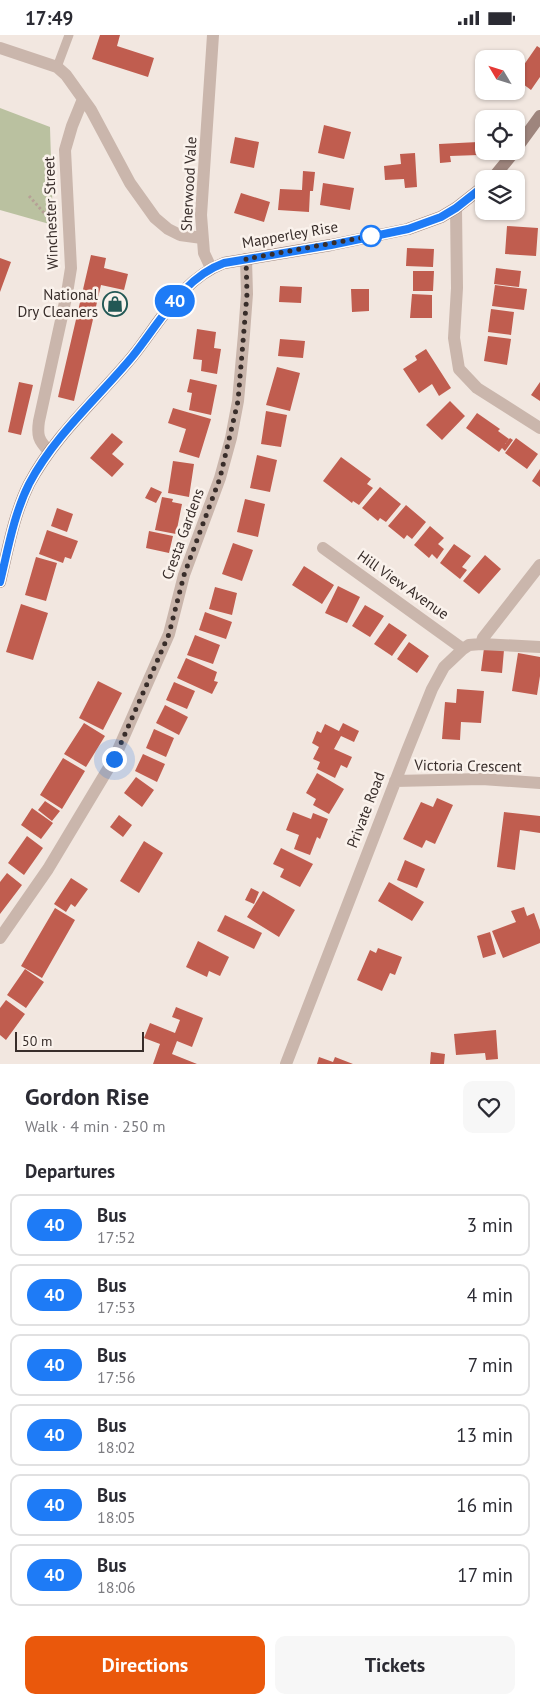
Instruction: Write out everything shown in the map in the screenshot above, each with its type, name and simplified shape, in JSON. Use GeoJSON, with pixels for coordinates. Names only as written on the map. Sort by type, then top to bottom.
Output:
{"type":"FeatureCollection","features":[{"type":"Feature","properties":{"kind":"street","name":"Sherwood Vale"},"geometry":{"type":"LineString","coordinates":[[211,268],[204,253],[201,215],[213,35]]}},
{"type":"Feature","properties":{"kind":"street"},"geometry":{"type":"LineString","coordinates":[[0,48],[57,67],[66,75],[104,133],[130,183],[155,218],[168,229],[180,235],[202,238]]}},
{"type":"Feature","properties":{"kind":"street","name":"Winchester Street"},"geometry":{"type":"LineString","coordinates":[[49,451],[42,444],[38,433],[67,293],[70,268],[65,150],[83,99]]}},
{"type":"Feature","properties":{"kind":"street"},"geometry":{"type":"LineString","coordinates":[[525,136],[540,116]]}},
{"type":"Feature","properties":{"kind":"street"},"geometry":{"type":"LineString","coordinates":[[499,170],[507,160]]}},
{"type":"Feature","properties":{"kind":"street","name":"Mapperley Rise"},"geometry":{"type":"LineString","coordinates":[[211,268],[224,263],[331,245],[408,229],[441,217],[475,193]]}},
{"type":"Feature","properties":{"kind":"street"},"geometry":{"type":"LineString","coordinates":[[456,208],[457,289],[454,338],[459,369],[477,388],[540,428]]}},
{"type":"Feature","properties":{"kind":"street","name":"Cresta Gardens"},"geometry":{"type":"LineString","coordinates":[[0,938],[48,869],[114,759],[169,634],[184,575],[220,478],[238,401],[247,294],[246,259]]}},
{"type":"Feature","properties":{"kind":"street"},"geometry":{"type":"LineString","coordinates":[[0,582],[18,509],[49,451],[132,358],[182,291],[211,268]]}},
{"type":"Feature","properties":{"kind":"street","name":"Hill View Avenue"},"geometry":{"type":"LineString","coordinates":[[323,548],[463,649]]}},
{"type":"Feature","properties":{"kind":"street"},"geometry":{"type":"LineString","coordinates":[[481,644],[483,638],[540,565]]}},
{"type":"Feature","properties":{"kind":"street","name":"Private Road"},"geometry":{"type":"LineString","coordinates":[[286,1064],[395,781],[444,667],[469,645],[540,647]]}},
{"type":"Feature","properties":{"kind":"street","name":"Victoria Crescent"},"geometry":{"type":"LineString","coordinates":[[395,781],[482,779],[540,783]]}},
{"type":"Feature","properties":{"kind":"lane"},"geometry":{"type":"LineString","coordinates":[[57,67],[69,35]]}},
{"type":"Feature","properties":{"kind":"path"},"geometry":{"type":"LineString","coordinates":[[28,196],[45,214],[68,223]]}},
{"type":"Feature","properties":{"kind":"green space"},"geometry":{"type":"Polygon","coordinates":[[[0,108],[50,127],[53,225],[0,210],[0,108]]]}},
{"type":"Feature","properties":{"kind":"building"},"geometry":{"type":"Polygon","coordinates":[[[100,35],[120,35],[117,46],[154,58],[148,77],[92,59],[100,35]]]}},
{"type":"Feature","properties":{"kind":"building"},"geometry":{"type":"Polygon","coordinates":[[[537,46],[540,48],[540,77],[531,90],[525,86],[525,63],[537,46]]]}},
{"type":"Feature","properties":{"kind":"building"},"geometry":{"type":"Polygon","coordinates":[[[324,125],[351,132],[344,159],[318,153],[324,125]]]}},
{"type":"Feature","properties":{"kind":"building"},"geometry":{"type":"Polygon","coordinates":[[[235,137],[259,142],[254,168],[230,163],[235,137]]]}},
{"type":"Feature","properties":{"kind":"building"},"geometry":{"type":"Polygon","coordinates":[[[475,142],[475,155],[450,156],[451,162],[440,163],[439,144],[475,142]]]}},
{"type":"Feature","properties":{"kind":"building"},"geometry":{"type":"Polygon","coordinates":[[[415,153],[417,187],[405,188],[404,179],[385,180],[384,166],[401,164],[400,154],[415,153]]]}},
{"type":"Feature","properties":{"kind":"building"},"geometry":{"type":"Polygon","coordinates":[[[303,171],[315,172],[313,191],[310,191],[309,212],[278,210],[280,189],[302,190],[303,171]]]}},
{"type":"Feature","properties":{"kind":"building"},"geometry":{"type":"Polygon","coordinates":[[[323,183],[354,188],[350,210],[320,205],[323,183]]]}},
{"type":"Feature","properties":{"kind":"building"},"geometry":{"type":"Polygon","coordinates":[[[241,193],[270,202],[264,222],[234,213],[241,193]]]}},
{"type":"Feature","properties":{"kind":"building"},"geometry":{"type":"Polygon","coordinates":[[[507,226],[538,228],[536,256],[505,254],[507,226]]]}},
{"type":"Feature","properties":{"kind":"building"},"geometry":{"type":"Polygon","coordinates":[[[407,248],[434,249],[433,267],[406,266],[407,248]]]}},
{"type":"Feature","properties":{"kind":"building"},"geometry":{"type":"Polygon","coordinates":[[[91,255],[106,258],[104,268],[128,274],[124,290],[101,285],[74,401],[58,397],[91,255]]]}},
{"type":"Feature","properties":{"kind":"building"},"geometry":{"type":"Polygon","coordinates":[[[0,258],[11,262],[0,292],[0,258]]]}},
{"type":"Feature","properties":{"kind":"building"},"geometry":{"type":"Polygon","coordinates":[[[496,268],[521,271],[519,287],[494,284],[496,268]]]}},
{"type":"Feature","properties":{"kind":"building"},"geometry":{"type":"Polygon","coordinates":[[[413,271],[434,271],[433,291],[413,291],[413,271]]]}},
{"type":"Feature","properties":{"kind":"building"},"geometry":{"type":"Polygon","coordinates":[[[495,285],[527,289],[524,310],[492,306],[495,285]]]}},
{"type":"Feature","properties":{"kind":"building"},"geometry":{"type":"Polygon","coordinates":[[[280,286],[302,287],[301,303],[279,302],[280,286]]]}},
{"type":"Feature","properties":{"kind":"building"},"geometry":{"type":"Polygon","coordinates":[[[351,289],[369,289],[369,311],[352,312],[351,289]]]}},
{"type":"Feature","properties":{"kind":"building"},"geometry":{"type":"Polygon","coordinates":[[[412,294],[432,295],[432,318],[410,318],[412,294]]]}},
{"type":"Feature","properties":{"kind":"building"},"geometry":{"type":"Polygon","coordinates":[[[491,309],[514,312],[511,335],[488,332],[491,309]]]}},
{"type":"Feature","properties":{"kind":"building"},"geometry":{"type":"Polygon","coordinates":[[[197,329],[216,332],[214,348],[221,349],[217,374],[201,371],[202,360],[193,359],[197,329]]]}},
{"type":"Feature","properties":{"kind":"building"},"geometry":{"type":"Polygon","coordinates":[[[488,336],[511,339],[507,365],[484,361],[488,336]]]}},
{"type":"Feature","properties":{"kind":"building"},"geometry":{"type":"Polygon","coordinates":[[[280,339],[305,341],[303,358],[278,356],[280,339]]]}},
{"type":"Feature","properties":{"kind":"building"},"geometry":{"type":"Polygon","coordinates":[[[426,349],[451,388],[439,396],[432,384],[419,393],[403,369],[417,360],[415,356],[426,349]]]}},
{"type":"Feature","properties":{"kind":"building"},"geometry":{"type":"Polygon","coordinates":[[[277,367],[300,373],[290,411],[266,405],[277,367]]]}},
{"type":"Feature","properties":{"kind":"building"},"geometry":{"type":"Polygon","coordinates":[[[190,379],[217,385],[211,415],[189,410],[192,393],[187,392],[190,379]]]}},
{"type":"Feature","properties":{"kind":"building"},"geometry":{"type":"Polygon","coordinates":[[[19,382],[33,385],[21,435],[8,432],[19,382]]]}},
{"type":"Feature","properties":{"kind":"building"},"geometry":{"type":"Polygon","coordinates":[[[540,382],[540,401],[531,395],[540,382]]]}},
{"type":"Feature","properties":{"kind":"building"},"geometry":{"type":"Polygon","coordinates":[[[450,401],[465,416],[442,440],[426,425],[450,401]]]}},
{"type":"Feature","properties":{"kind":"building"},"geometry":{"type":"Polygon","coordinates":[[[173,408],[211,419],[199,458],[179,452],[186,429],[168,423],[173,408]]]}},
{"type":"Feature","properties":{"kind":"building"},"geometry":{"type":"Polygon","coordinates":[[[266,411],[287,415],[281,447],[261,444],[266,411]]]}},
{"type":"Feature","properties":{"kind":"building"},"geometry":{"type":"Polygon","coordinates":[[[477,413],[500,429],[498,431],[509,439],[505,444],[510,438],[513,440],[505,451],[502,448],[499,452],[466,428],[477,413]]]}},
{"type":"Feature","properties":{"kind":"building"},"geometry":{"type":"Polygon","coordinates":[[[112,433],[123,442],[112,454],[124,464],[112,477],[90,458],[112,433]]]}},
{"type":"Feature","properties":{"kind":"building"},"geometry":{"type":"Polygon","coordinates":[[[516,438],[538,454],[527,469],[505,453],[516,438]]]}},
{"type":"Feature","properties":{"kind":"building"},"geometry":{"type":"Polygon","coordinates":[[[257,455],[277,460],[270,492],[250,488],[257,455]]]}},
{"type":"Feature","properties":{"kind":"building"},"geometry":{"type":"Polygon","coordinates":[[[341,457],[371,479],[367,484],[373,488],[359,505],[353,501],[352,503],[323,481],[341,457]]]}},
{"type":"Feature","properties":{"kind":"building"},"geometry":{"type":"Polygon","coordinates":[[[173,461],[194,464],[189,497],[168,493],[173,461]]]}},
{"type":"Feature","properties":{"kind":"building"},"geometry":{"type":"Polygon","coordinates":[[[540,469],[540,487],[532,481],[540,469]]]}},
{"type":"Feature","properties":{"kind":"building"},"geometry":{"type":"Polygon","coordinates":[[[151,487],[162,492],[156,503],[145,498],[151,487]]]}},
{"type":"Feature","properties":{"kind":"building"},"geometry":{"type":"Polygon","coordinates":[[[380,487],[401,504],[386,522],[380,518],[378,521],[362,508],[380,487]]]}},
{"type":"Feature","properties":{"kind":"building"},"geometry":{"type":"Polygon","coordinates":[[[162,497],[173,499],[172,502],[182,504],[176,534],[155,530],[162,497]]]}},
{"type":"Feature","properties":{"kind":"building"},"geometry":{"type":"Polygon","coordinates":[[[245,499],[265,504],[258,537],[237,532],[245,499]]]}},
{"type":"Feature","properties":{"kind":"building"},"geometry":{"type":"Polygon","coordinates":[[[406,505],[426,522],[412,539],[407,535],[404,539],[388,526],[406,505]]]}},
{"type":"Feature","properties":{"kind":"building"},"geometry":{"type":"Polygon","coordinates":[[[57,508],[73,514],[67,532],[51,526],[57,508]]]}},
{"type":"Feature","properties":{"kind":"building"},"geometry":{"type":"Polygon","coordinates":[[[430,526],[444,538],[438,544],[444,549],[437,559],[432,554],[429,558],[414,545],[430,526]]]}},
{"type":"Feature","properties":{"kind":"building"},"geometry":{"type":"Polygon","coordinates":[[[47,530],[78,541],[71,559],[65,557],[63,563],[39,554],[47,530]]]}},
{"type":"Feature","properties":{"kind":"building"},"geometry":{"type":"Polygon","coordinates":[[[149,531],[173,536],[169,553],[146,548],[149,531]]]}},
{"type":"Feature","properties":{"kind":"building"},"geometry":{"type":"Polygon","coordinates":[[[233,543],[253,550],[242,581],[222,574],[233,543]]]}},
{"type":"Feature","properties":{"kind":"building"},"geometry":{"type":"Polygon","coordinates":[[[454,544],[471,556],[462,567],[467,570],[460,579],[440,563],[454,544]]]}},
{"type":"Feature","properties":{"kind":"building"},"geometry":{"type":"Polygon","coordinates":[[[485,555],[501,569],[479,594],[463,581],[485,555]]]}},
{"type":"Feature","properties":{"kind":"building"},"geometry":{"type":"Polygon","coordinates":[[[36,557],[57,563],[46,601],[25,595],[36,557]]]}},
{"type":"Feature","properties":{"kind":"building"},"geometry":{"type":"Polygon","coordinates":[[[304,566],[334,585],[322,604],[292,585],[304,566]]]}},
{"type":"Feature","properties":{"kind":"building"},"geometry":{"type":"Polygon","coordinates":[[[338,586],[360,597],[347,623],[325,613],[338,586]]]}},
{"type":"Feature","properties":{"kind":"building"},"geometry":{"type":"Polygon","coordinates":[[[215,587],[237,593],[232,615],[209,609],[215,587]]]}},
{"type":"Feature","properties":{"kind":"building"},"geometry":{"type":"Polygon","coordinates":[[[21,604],[48,613],[33,660],[6,652],[21,604]]]}},
{"type":"Feature","properties":{"kind":"building"},"geometry":{"type":"Polygon","coordinates":[[[365,605],[384,616],[370,637],[352,626],[365,605]]]}},
{"type":"Feature","properties":{"kind":"building"},"geometry":{"type":"Polygon","coordinates":[[[205,612],[232,622],[226,639],[199,630],[205,612]]]}},
{"type":"Feature","properties":{"kind":"building"},"geometry":{"type":"Polygon","coordinates":[[[389,623],[407,635],[392,656],[374,644],[389,623]]]}},
{"type":"Feature","properties":{"kind":"building"},"geometry":{"type":"Polygon","coordinates":[[[195,635],[220,645],[213,664],[187,655],[195,635]]]}},
{"type":"Feature","properties":{"kind":"building"},"geometry":{"type":"Polygon","coordinates":[[[409,642],[429,656],[417,673],[397,659],[409,642]]]}},
{"type":"Feature","properties":{"kind":"building"},"geometry":{"type":"Polygon","coordinates":[[[484,648],[504,650],[502,673],[481,671],[484,648]]]}},
{"type":"Feature","properties":{"kind":"building"},"geometry":{"type":"Polygon","coordinates":[[[518,653],[540,657],[537,695],[512,691],[518,653]]]}},
{"type":"Feature","properties":{"kind":"building"},"geometry":{"type":"Polygon","coordinates":[[[186,658],[217,672],[214,681],[218,682],[212,694],[177,678],[186,658]]]}},
{"type":"Feature","properties":{"kind":"building"},"geometry":{"type":"Polygon","coordinates":[[[98,681],[122,693],[103,730],[79,718],[98,681]]]}},
{"type":"Feature","properties":{"kind":"building"},"geometry":{"type":"Polygon","coordinates":[[[174,682],[195,691],[187,709],[166,700],[174,682]]]}},
{"type":"Feature","properties":{"kind":"building"},"geometry":{"type":"Polygon","coordinates":[[[457,689],[484,691],[481,723],[461,722],[460,740],[442,739],[445,702],[456,703],[457,689]]]}},
{"type":"Feature","properties":{"kind":"building"},"geometry":{"type":"Polygon","coordinates":[[[165,705],[188,717],[179,735],[156,723],[165,705]]]}},
{"type":"Feature","properties":{"kind":"building"},"geometry":{"type":"Polygon","coordinates":[[[84,723],[105,736],[86,767],[64,754],[84,723]]]}},
{"type":"Feature","properties":{"kind":"building"},"geometry":{"type":"Polygon","coordinates":[[[343,723],[359,731],[354,742],[341,736],[334,749],[352,757],[347,768],[341,765],[335,778],[317,769],[320,762],[313,759],[319,747],[312,743],[317,731],[321,733],[325,724],[339,731],[343,723]]]}},
{"type":"Feature","properties":{"kind":"building"},"geometry":{"type":"Polygon","coordinates":[[[154,729],[174,738],[166,757],[146,748],[154,729]]]}},
{"type":"Feature","properties":{"kind":"building"},"geometry":{"type":"Polygon","coordinates":[[[143,754],[165,764],[157,782],[135,771],[143,754]]]}},
{"type":"Feature","properties":{"kind":"building"},"geometry":{"type":"Polygon","coordinates":[[[63,758],[85,771],[62,809],[40,795],[63,758]]]}},
{"type":"Feature","properties":{"kind":"building"},"geometry":{"type":"Polygon","coordinates":[[[317,773],[344,789],[329,814],[313,805],[316,799],[306,793],[317,773]]]}},
{"type":"Feature","properties":{"kind":"building"},"geometry":{"type":"Polygon","coordinates":[[[136,777],[154,790],[142,807],[124,793],[136,777]]]}},
{"type":"Feature","properties":{"kind":"building"},"geometry":{"type":"Polygon","coordinates":[[[437,798],[453,805],[435,844],[426,840],[422,848],[403,839],[421,802],[433,807],[437,798]]]}},
{"type":"Feature","properties":{"kind":"building"},"geometry":{"type":"Polygon","coordinates":[[[45,801],[60,811],[52,821],[38,810],[45,801]]]}},
{"type":"Feature","properties":{"kind":"building"},"geometry":{"type":"Polygon","coordinates":[[[32,808],[53,823],[41,839],[21,825],[32,808]]]}},
{"type":"Feature","properties":{"kind":"building"},"geometry":{"type":"Polygon","coordinates":[[[293,812],[311,819],[313,813],[328,819],[320,839],[317,837],[310,855],[294,849],[299,835],[286,830],[293,812]]]}},
{"type":"Feature","properties":{"kind":"building"},"geometry":{"type":"Polygon","coordinates":[[[504,812],[540,816],[540,833],[520,830],[515,870],[497,867],[504,812]]]}},
{"type":"Feature","properties":{"kind":"building"},"geometry":{"type":"Polygon","coordinates":[[[119,815],[132,825],[123,837],[110,827],[119,815]]]}},
{"type":"Feature","properties":{"kind":"building"},"geometry":{"type":"Polygon","coordinates":[[[27,836],[43,848],[24,875],[8,863],[27,836]]]}},
{"type":"Feature","properties":{"kind":"building"},"geometry":{"type":"Polygon","coordinates":[[[144,841],[163,853],[139,893],[120,881],[144,841]]]}},
{"type":"Feature","properties":{"kind":"building"},"geometry":{"type":"Polygon","coordinates":[[[281,848],[313,864],[300,887],[280,877],[284,869],[273,864],[281,848]]]}},
{"type":"Feature","properties":{"kind":"building"},"geometry":{"type":"Polygon","coordinates":[[[405,860],[425,869],[417,888],[397,880],[405,860]]]}},
{"type":"Feature","properties":{"kind":"building"},"geometry":{"type":"Polygon","coordinates":[[[7,873],[22,885],[0,914],[0,882],[7,873]]]}},
{"type":"Feature","properties":{"kind":"building"},"geometry":{"type":"Polygon","coordinates":[[[71,878],[88,889],[75,907],[71,904],[66,912],[54,904],[71,878]]]}},
{"type":"Feature","properties":{"kind":"building"},"geometry":{"type":"Polygon","coordinates":[[[389,882],[424,902],[412,921],[378,901],[389,882]]]}},
{"type":"Feature","properties":{"kind":"building"},"geometry":{"type":"Polygon","coordinates":[[[251,888],[259,892],[254,904],[245,900],[251,888]]]}},
{"type":"Feature","properties":{"kind":"building"},"geometry":{"type":"Polygon","coordinates":[[[263,891],[295,910],[279,937],[247,917],[263,891]]]}},
{"type":"Feature","properties":{"kind":"building"},"geometry":{"type":"Polygon","coordinates":[[[524,907],[527,916],[534,913],[540,930],[540,943],[503,958],[492,931],[516,922],[511,911],[524,907]]]}},
{"type":"Feature","properties":{"kind":"building"},"geometry":{"type":"Polygon","coordinates":[[[55,908],[75,920],[42,978],[21,966],[55,908]]]}},
{"type":"Feature","properties":{"kind":"building"},"geometry":{"type":"Polygon","coordinates":[[[225,915],[262,933],[254,949],[217,931],[225,915]]]}},
{"type":"Feature","properties":{"kind":"building"},"geometry":{"type":"Polygon","coordinates":[[[490,932],[496,954],[483,958],[477,936],[490,932]]]}},
{"type":"Feature","properties":{"kind":"building"},"geometry":{"type":"Polygon","coordinates":[[[198,941],[229,957],[220,976],[209,971],[207,977],[186,967],[198,941]]]}},
{"type":"Feature","properties":{"kind":"building"},"geometry":{"type":"Polygon","coordinates":[[[378,948],[402,957],[395,975],[390,973],[382,991],[357,980],[370,950],[376,953],[378,948]]]}},
{"type":"Feature","properties":{"kind":"building"},"geometry":{"type":"Polygon","coordinates":[[[25,969],[44,982],[26,1008],[7,995],[25,969]]]}},
{"type":"Feature","properties":{"kind":"building"},"geometry":{"type":"Polygon","coordinates":[[[6,1000],[25,1014],[6,1040],[0,1035],[0,1008],[6,1000]]]}},
{"type":"Feature","properties":{"kind":"building"},"geometry":{"type":"Polygon","coordinates":[[[176,1007],[203,1018],[192,1047],[177,1041],[172,1054],[197,1064],[153,1064],[160,1044],[144,1038],[150,1023],[175,1033],[180,1020],[172,1017],[176,1007]]]}},
{"type":"Feature","properties":{"kind":"building"},"geometry":{"type":"Polygon","coordinates":[[[496,1030],[498,1059],[486,1060],[485,1053],[456,1055],[454,1034],[496,1030]]]}},
{"type":"Feature","properties":{"kind":"building"},"geometry":{"type":"Polygon","coordinates":[[[431,1052],[445,1054],[444,1064],[430,1064],[431,1052]]]}},
{"type":"Feature","properties":{"kind":"building"},"geometry":{"type":"Polygon","coordinates":[[[319,1057],[333,1062],[335,1057],[353,1064],[317,1064],[319,1057]]]}},
{"type":"Feature","properties":{"kind":"bus line","name":"40"},"geometry":{"type":"LineString","coordinates":[[0,582],[18,509],[49,451],[80,414],[132,358],[182,291],[194,281],[211,268],[224,263],[331,245],[408,229],[441,217],[475,193]]}},
{"type":"Feature","properties":{"kind":"place","name":"National Dry Cleaners"},"geometry":{"type":"Point","coordinates":[115,304]}},
{"type":"Feature","properties":{"kind":"route"},"geometry":{"type":"LineString","coordinates":[[114,759],[169,634],[184,575],[220,478],[231,438],[238,401],[244,334],[247,294],[246,259],[331,245],[371,236]]}}]}
